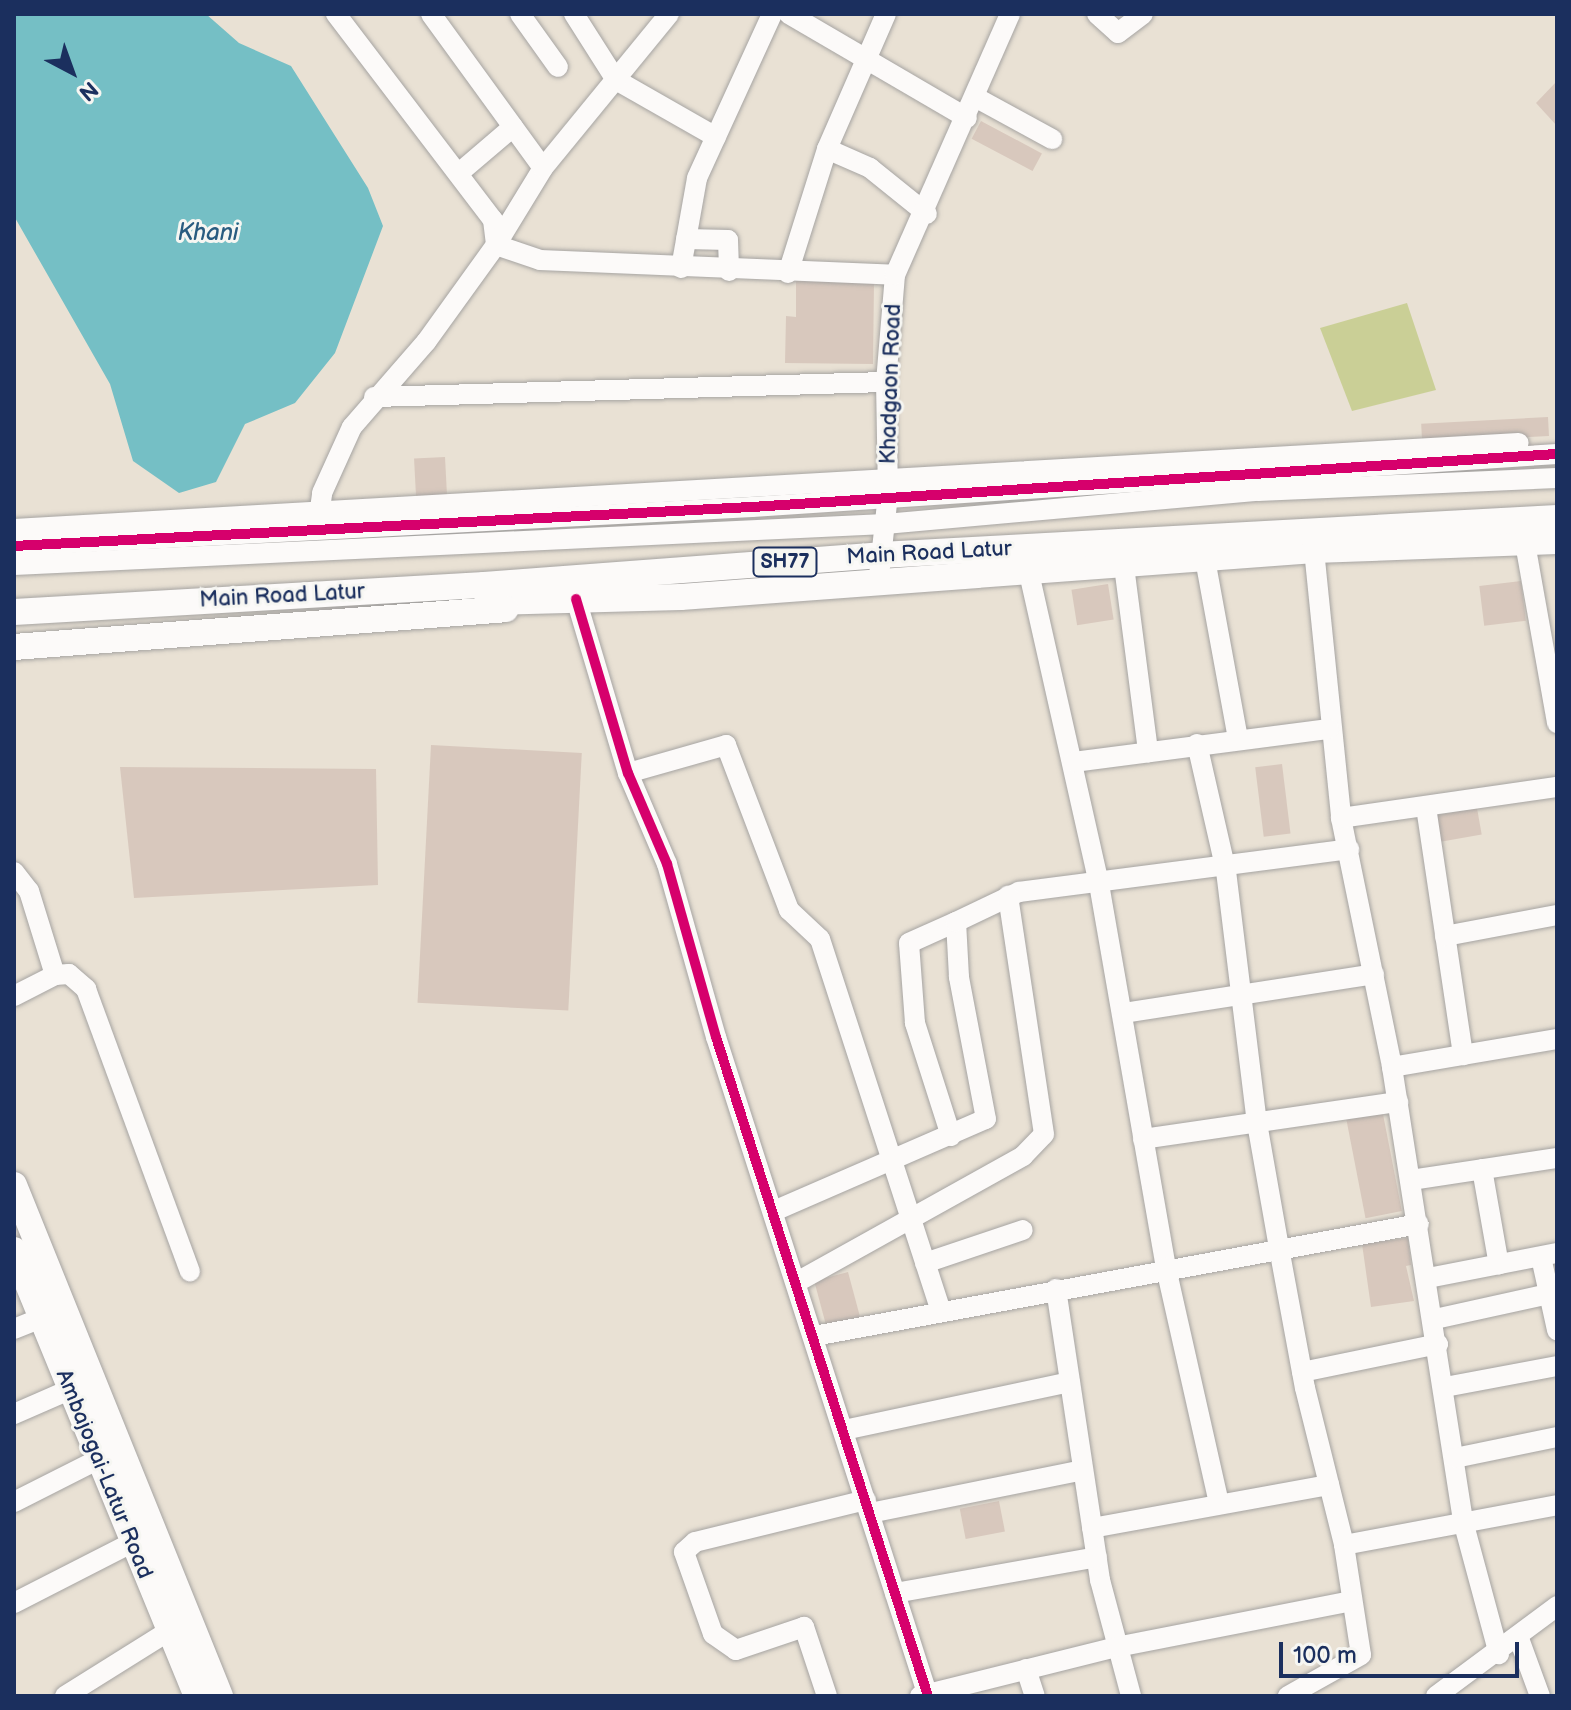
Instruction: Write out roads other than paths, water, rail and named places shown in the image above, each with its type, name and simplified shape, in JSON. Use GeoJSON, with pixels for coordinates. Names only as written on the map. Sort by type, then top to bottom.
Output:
{"type":"FeatureCollection","features":[{"type":"Feature","properties":{"kind":"main road","name":"Main Road Latur"},"geometry":{"type":"LineString","coordinates":[[14,625],[538,590],[881,555],[1557,518]]}},
{"type":"Feature","properties":{"kind":"main road","name":"Main Road Latur"},"geometry":{"type":"LineString","coordinates":[[14,612],[538,590],[576,599],[878,585],[1314,550],[1557,541]]}},
{"type":"Feature","properties":{"kind":"main road","name":"SH77"},"geometry":{"type":"LineString","coordinates":[[14,602],[328,578],[494,572],[538,590]]}},
{"type":"Feature","properties":{"kind":"main road","name":"SH77"},"geometry":{"type":"LineString","coordinates":[[14,647],[487,614],[538,590]]}},
{"type":"Feature","properties":{"kind":"main road"},"geometry":{"type":"LineString","coordinates":[[14,1185],[220,1696]]}},
{"type":"Feature","properties":{"kind":"main road","name":"Ambajogai-Latur Road"},"geometry":{"type":"LineString","coordinates":[[14,1250],[20,1282],[41,1318],[169,1631],[189,1692]]}},
{"type":"Feature","properties":{"kind":"street"},"geometry":{"type":"LineString","coordinates":[[336,14],[493,220],[496,245]]}},
{"type":"Feature","properties":{"kind":"street"},"geometry":{"type":"LineString","coordinates":[[431,14],[543,168]]}},
{"type":"Feature","properties":{"kind":"street"},"geometry":{"type":"LineString","coordinates":[[520,14],[558,67]]}},
{"type":"Feature","properties":{"kind":"street"},"geometry":{"type":"LineString","coordinates":[[574,14],[616,80],[716,137]]}},
{"type":"Feature","properties":{"kind":"street"},"geometry":{"type":"LineString","coordinates":[[318,531],[322,493],[352,427],[374,397],[426,342],[496,245],[543,168],[669,14]]}},
{"type":"Feature","properties":{"kind":"street"},"geometry":{"type":"LineString","coordinates":[[681,268],[697,178],[772,14]]}},
{"type":"Feature","properties":{"kind":"street"},"geometry":{"type":"LineString","coordinates":[[789,14],[967,118]]}},
{"type":"Feature","properties":{"kind":"street"},"geometry":{"type":"LineString","coordinates":[[788,273],[827,149],[886,14]]}},
{"type":"Feature","properties":{"kind":"street","name":"Khadgaon Road"},"geometry":{"type":"LineString","coordinates":[[878,585],[888,488],[886,382],[895,275],[927,214],[1010,14]]}},
{"type":"Feature","properties":{"kind":"street"},"geometry":{"type":"LineString","coordinates":[[1097,14],[1118,33],[1143,14]]}},
{"type":"Feature","properties":{"kind":"street"},"geometry":{"type":"LineString","coordinates":[[975,97],[1052,139]]}},
{"type":"Feature","properties":{"kind":"street"},"geometry":{"type":"LineString","coordinates":[[459,173],[513,127]]}},
{"type":"Feature","properties":{"kind":"street"},"geometry":{"type":"LineString","coordinates":[[827,149],[870,168],[927,214]]}},
{"type":"Feature","properties":{"kind":"street"},"geometry":{"type":"LineString","coordinates":[[686,239],[728,240],[729,271]]}},
{"type":"Feature","properties":{"kind":"street"},"geometry":{"type":"LineString","coordinates":[[496,245],[540,260],[729,271],[895,275]]}},
{"type":"Feature","properties":{"kind":"street"},"geometry":{"type":"LineString","coordinates":[[374,397],[886,382]]}},
{"type":"Feature","properties":{"kind":"street"},"geometry":{"type":"LineString","coordinates":[[14,546],[318,531],[1557,441]]}},
{"type":"Feature","properties":{"kind":"street"},"geometry":{"type":"LineString","coordinates":[[888,488],[1557,454]]}},
{"type":"Feature","properties":{"kind":"street"},"geometry":{"type":"LineString","coordinates":[[14,529],[318,531],[885,524],[1258,491],[1557,478]]}},
{"type":"Feature","properties":{"kind":"street"},"geometry":{"type":"LineString","coordinates":[[14,565],[318,531]]}},
{"type":"Feature","properties":{"kind":"street"},"geometry":{"type":"LineString","coordinates":[[1525,543],[1555,698],[1557,723]]}},
{"type":"Feature","properties":{"kind":"street"},"geometry":{"type":"LineString","coordinates":[[1314,550],[1329,729],[1341,818],[1392,1067],[1435,1319],[1463,1521],[1499,1654]]}},
{"type":"Feature","properties":{"kind":"street"},"geometry":{"type":"LineString","coordinates":[[1205,559],[1238,739]]}},
{"type":"Feature","properties":{"kind":"street"},"geometry":{"type":"LineString","coordinates":[[1124,566],[1148,752]]}},
{"type":"Feature","properties":{"kind":"street"},"geometry":{"type":"LineString","coordinates":[[1029,573],[1099,884],[1166,1268],[1219,1504]]}},
{"type":"Feature","properties":{"kind":"street"},"geometry":{"type":"LineString","coordinates":[[576,599],[628,773],[667,864],[925,1695],[1117,1647],[1352,1601]]}},
{"type":"Feature","properties":{"kind":"street"},"geometry":{"type":"LineString","coordinates":[[1074,762],[1329,729]]}},
{"type":"Feature","properties":{"kind":"street"},"geometry":{"type":"LineString","coordinates":[[1197,744],[1224,867],[1257,1122],[1279,1248],[1302,1372],[1344,1545],[1361,1655],[1288,1696]]}},
{"type":"Feature","properties":{"kind":"street"},"geometry":{"type":"LineString","coordinates":[[628,773],[726,745],[789,910],[820,939],[941,1311]]}},
{"type":"Feature","properties":{"kind":"street"},"geometry":{"type":"LineString","coordinates":[[1341,818],[1557,787]]}},
{"type":"Feature","properties":{"kind":"street"},"geometry":{"type":"LineString","coordinates":[[1426,807],[1463,1055]]}},
{"type":"Feature","properties":{"kind":"street"},"geometry":{"type":"LineString","coordinates":[[951,1136],[915,1023],[909,943],[1008,896],[1349,849]]}},
{"type":"Feature","properties":{"kind":"street"},"geometry":{"type":"LineString","coordinates":[[14,872],[29,891],[55,975]]}},
{"type":"Feature","properties":{"kind":"street"},"geometry":{"type":"LineString","coordinates":[[797,1282],[1023,1156],[1044,1134],[1008,896]]}},
{"type":"Feature","properties":{"kind":"street"},"geometry":{"type":"LineString","coordinates":[[1445,936],[1557,915]]}},
{"type":"Feature","properties":{"kind":"street"},"geometry":{"type":"LineString","coordinates":[[774,1211],[893,1163],[986,1119],[959,977],[956,922]]}},
{"type":"Feature","properties":{"kind":"street"},"geometry":{"type":"LineString","coordinates":[[14,996],[55,975],[69,974],[86,989],[190,1271]]}},
{"type":"Feature","properties":{"kind":"street"},"geometry":{"type":"LineString","coordinates":[[1123,1013],[1374,974]]}},
{"type":"Feature","properties":{"kind":"street"},"geometry":{"type":"LineString","coordinates":[[1392,1067],[1557,1039]]}},
{"type":"Feature","properties":{"kind":"street"},"geometry":{"type":"LineString","coordinates":[[1143,1139],[1398,1102]]}},
{"type":"Feature","properties":{"kind":"street"},"geometry":{"type":"LineString","coordinates":[[1411,1180],[1557,1158]]}},
{"type":"Feature","properties":{"kind":"street"},"geometry":{"type":"LineString","coordinates":[[1482,1169],[1499,1265]]}},
{"type":"Feature","properties":{"kind":"street"},"geometry":{"type":"LineString","coordinates":[[814,1336],[1166,1268],[1419,1224]]}},
{"type":"Feature","properties":{"kind":"street"},"geometry":{"type":"LineString","coordinates":[[925,1263],[1023,1230]]}},
{"type":"Feature","properties":{"kind":"street"},"geometry":{"type":"LineString","coordinates":[[1428,1278],[1549,1255],[1549,1294],[1557,1330]]}},
{"type":"Feature","properties":{"kind":"street"},"geometry":{"type":"LineString","coordinates":[[1056,1289],[1097,1557],[1131,1696]]}},
{"type":"Feature","properties":{"kind":"street"},"geometry":{"type":"LineString","coordinates":[[1435,1319],[1549,1294]]}},
{"type":"Feature","properties":{"kind":"street"},"geometry":{"type":"LineString","coordinates":[[14,1329],[41,1318]]}},
{"type":"Feature","properties":{"kind":"street"},"geometry":{"type":"LineString","coordinates":[[1302,1372],[1438,1344]]}},
{"type":"Feature","properties":{"kind":"street"},"geometry":{"type":"LineString","coordinates":[[1445,1387],[1557,1366]]}},
{"type":"Feature","properties":{"kind":"street"},"geometry":{"type":"LineString","coordinates":[[844,1430],[1070,1382]]}},
{"type":"Feature","properties":{"kind":"street"},"geometry":{"type":"LineString","coordinates":[[14,1414],[69,1390]]}},
{"type":"Feature","properties":{"kind":"street"},"geometry":{"type":"LineString","coordinates":[[1455,1458],[1557,1437]]}},
{"type":"Feature","properties":{"kind":"street"},"geometry":{"type":"LineString","coordinates":[[14,1502],[99,1459]]}},
{"type":"Feature","properties":{"kind":"street"},"geometry":{"type":"LineString","coordinates":[[827,1696],[804,1627],[736,1650],[713,1634],[684,1552],[695,1542],[868,1506],[1083,1470]]}},
{"type":"Feature","properties":{"kind":"street"},"geometry":{"type":"LineString","coordinates":[[1092,1528],[1329,1485]]}},
{"type":"Feature","properties":{"kind":"street"},"geometry":{"type":"LineString","coordinates":[[1344,1545],[1557,1505]]}},
{"type":"Feature","properties":{"kind":"street"},"geometry":{"type":"LineString","coordinates":[[14,1603],[131,1543]]}},
{"type":"Feature","properties":{"kind":"street"},"geometry":{"type":"LineString","coordinates":[[895,1593],[1097,1557]]}},
{"type":"Feature","properties":{"kind":"street"},"geometry":{"type":"LineString","coordinates":[[1436,1696],[1499,1654],[1557,1606]]}},
{"type":"Feature","properties":{"kind":"street"},"geometry":{"type":"LineString","coordinates":[[65,1696],[169,1631]]}},
{"type":"Feature","properties":{"kind":"street"},"geometry":{"type":"LineString","coordinates":[[1518,1636],[1540,1696]]}},
{"type":"Feature","properties":{"kind":"street"},"geometry":{"type":"LineString","coordinates":[[1026,1669],[1035,1696]]}},
{"type":"Feature","properties":{"kind":"water","name":"Khani"},"geometry":{"type":"Polygon","coordinates":[[[14,14],[206,14],[239,43],[291,66],[368,188],[383,226],[335,353],[295,403],[245,424],[216,482],[179,493],[133,461],[110,384],[14,216],[14,14]]]}}]}
